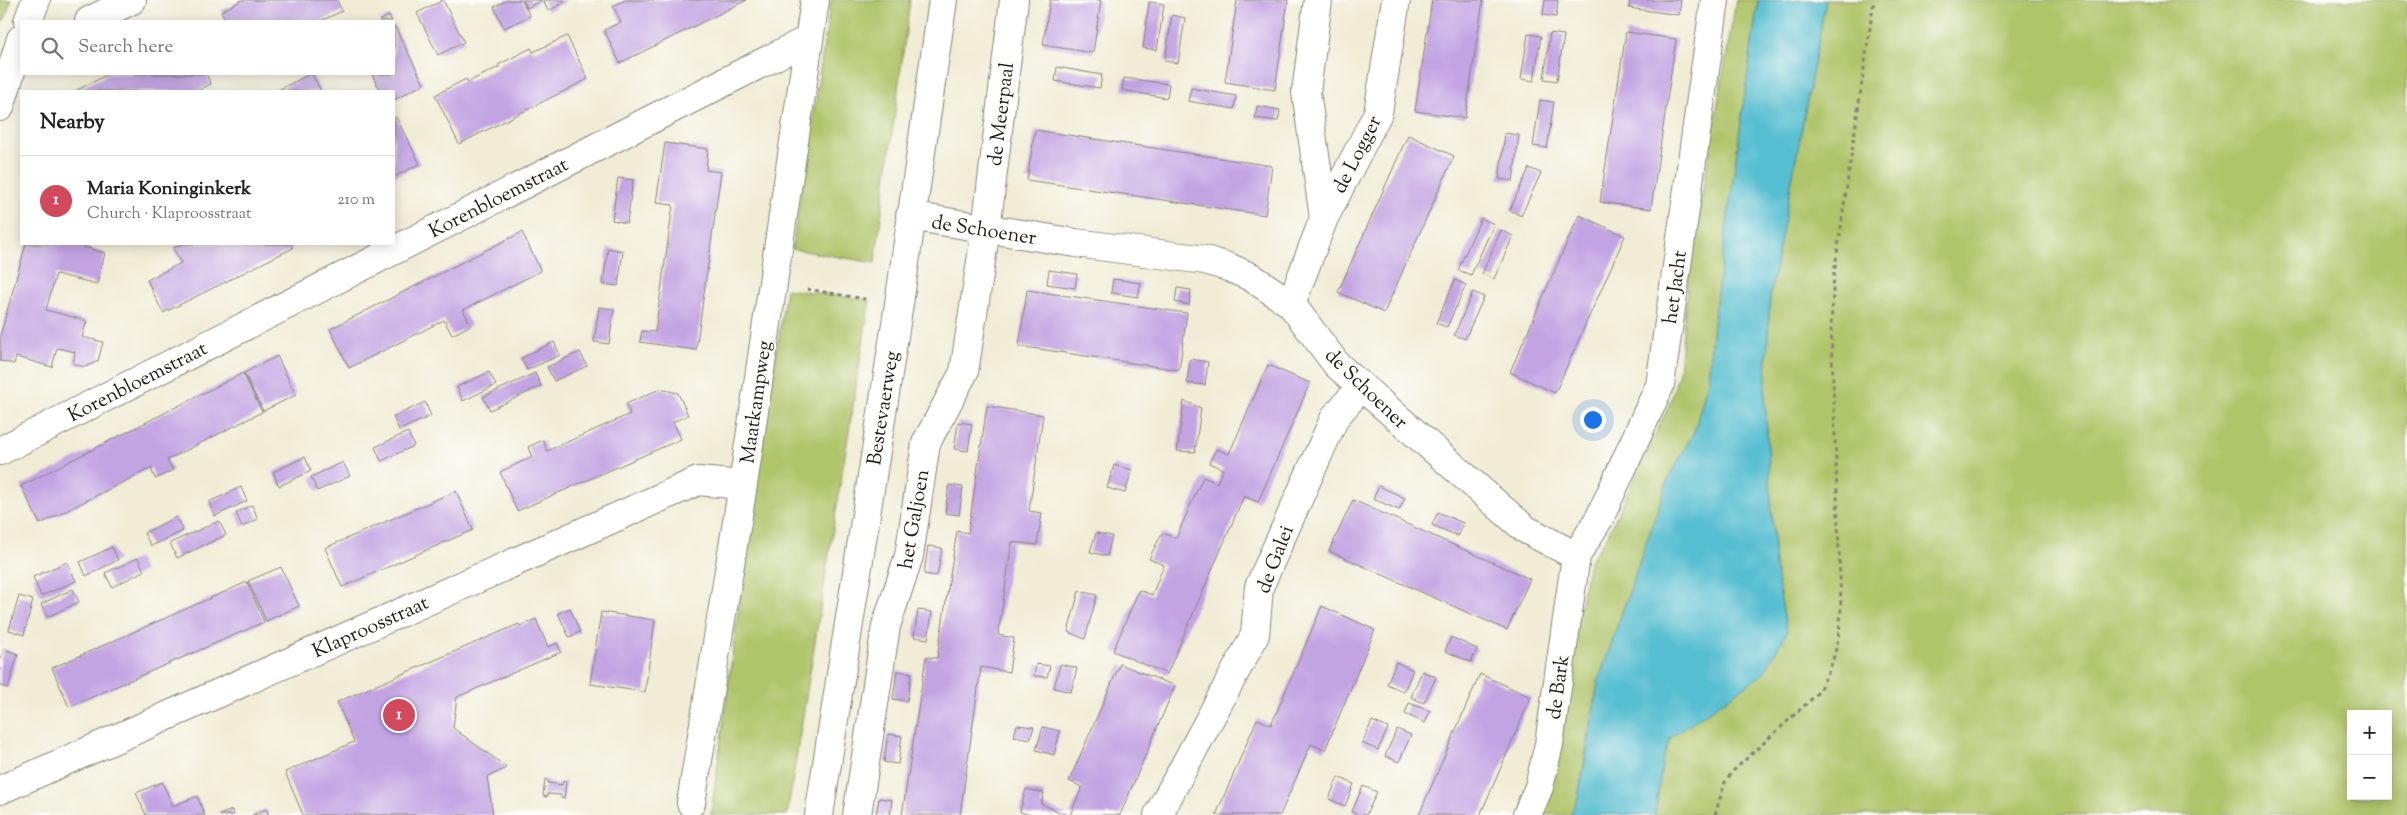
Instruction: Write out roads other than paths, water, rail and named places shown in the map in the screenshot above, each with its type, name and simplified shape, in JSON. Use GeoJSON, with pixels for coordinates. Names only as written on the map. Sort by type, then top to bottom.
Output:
{"type":"FeatureCollection","features":[{"type":"Feature","properties":{"kind":"street"},"geometry":{"type":"LineString","coordinates":[[28,20],[36,0]]}},
{"type":"Feature","properties":{"kind":"street"},"geometry":{"type":"LineString","coordinates":[[91,20],[132,0]]}},
{"type":"Feature","properties":{"kind":"street","name":"Maatkampweg"},"geometry":{"type":"LineString","coordinates":[[691,803],[743,485],[815,0]]}},
{"type":"Feature","properties":{"kind":"street","name":"Bestevaerweg"},"geometry":{"type":"LineString","coordinates":[[819,815],[942,0]]}},
{"type":"Feature","properties":{"kind":"street","name":"de Meerpaal"},"geometry":{"type":"LineString","coordinates":[[986,229],[1014,0]]}},
{"type":"Feature","properties":{"kind":"street","name":"de Logger"},"geometry":{"type":"LineString","coordinates":[[1318,0],[1306,92],[1324,218]]}},
{"type":"Feature","properties":{"kind":"street","name":"de Logger"},"geometry":{"type":"LineString","coordinates":[[1291,304],[1324,218],[1378,114],[1396,0]]}},
{"type":"Feature","properties":{"kind":"street","name":"het Jacht"},"geometry":{"type":"LineString","coordinates":[[1576,556],[1600,517],[1660,385],[1715,0]]}},
{"type":"Feature","properties":{"kind":"street","name":"Korenbloemstraat"},"geometry":{"type":"LineString","coordinates":[[0,451],[809,39]]}},
{"type":"Feature","properties":{"kind":"street"},"geometry":{"type":"LineString","coordinates":[[0,107],[14,54]]}},
{"type":"Feature","properties":{"kind":"street","name":"de Schoener"},"geometry":{"type":"LineString","coordinates":[[910,216],[986,229],[1205,260],[1251,277],[1291,304],[1337,365],[1525,529],[1576,556]]}},
{"type":"Feature","properties":{"kind":"street","name":"het Galjoen"},"geometry":{"type":"LineString","coordinates":[[857,815],[886,626],[910,556],[926,443],[964,372],[986,229]]}},
{"type":"Feature","properties":{"kind":"street","name":"de Galei"},"geometry":{"type":"LineString","coordinates":[[1158,815],[1255,636],[1259,587],[1335,417],[1361,387]]}},
{"type":"Feature","properties":{"kind":"street","name":"Klaproosstraat"},"geometry":{"type":"LineString","coordinates":[[0,790],[698,481],[743,485]]}},
{"type":"Feature","properties":{"kind":"street","name":"de Bark"},"geometry":{"type":"LineString","coordinates":[[1527,815],[1545,766],[1576,556]]}},
{"type":"Feature","properties":{"kind":"water"},"geometry":{"type":"Polygon","coordinates":[[[1758,0],[1826,0],[1770,296],[1765,399],[1775,567],[1787,632],[1763,674],[1671,737],[1663,758],[1655,815],[1570,815],[1578,798],[1598,682],[1667,482],[1694,432],[1708,381],[1713,323],[1758,0]]]}},
{"type":"Feature","properties":{"kind":"place","name":"Maria Koninginkerk"},"geometry":{"type":"Point","coordinates":[399,715]}}]}
